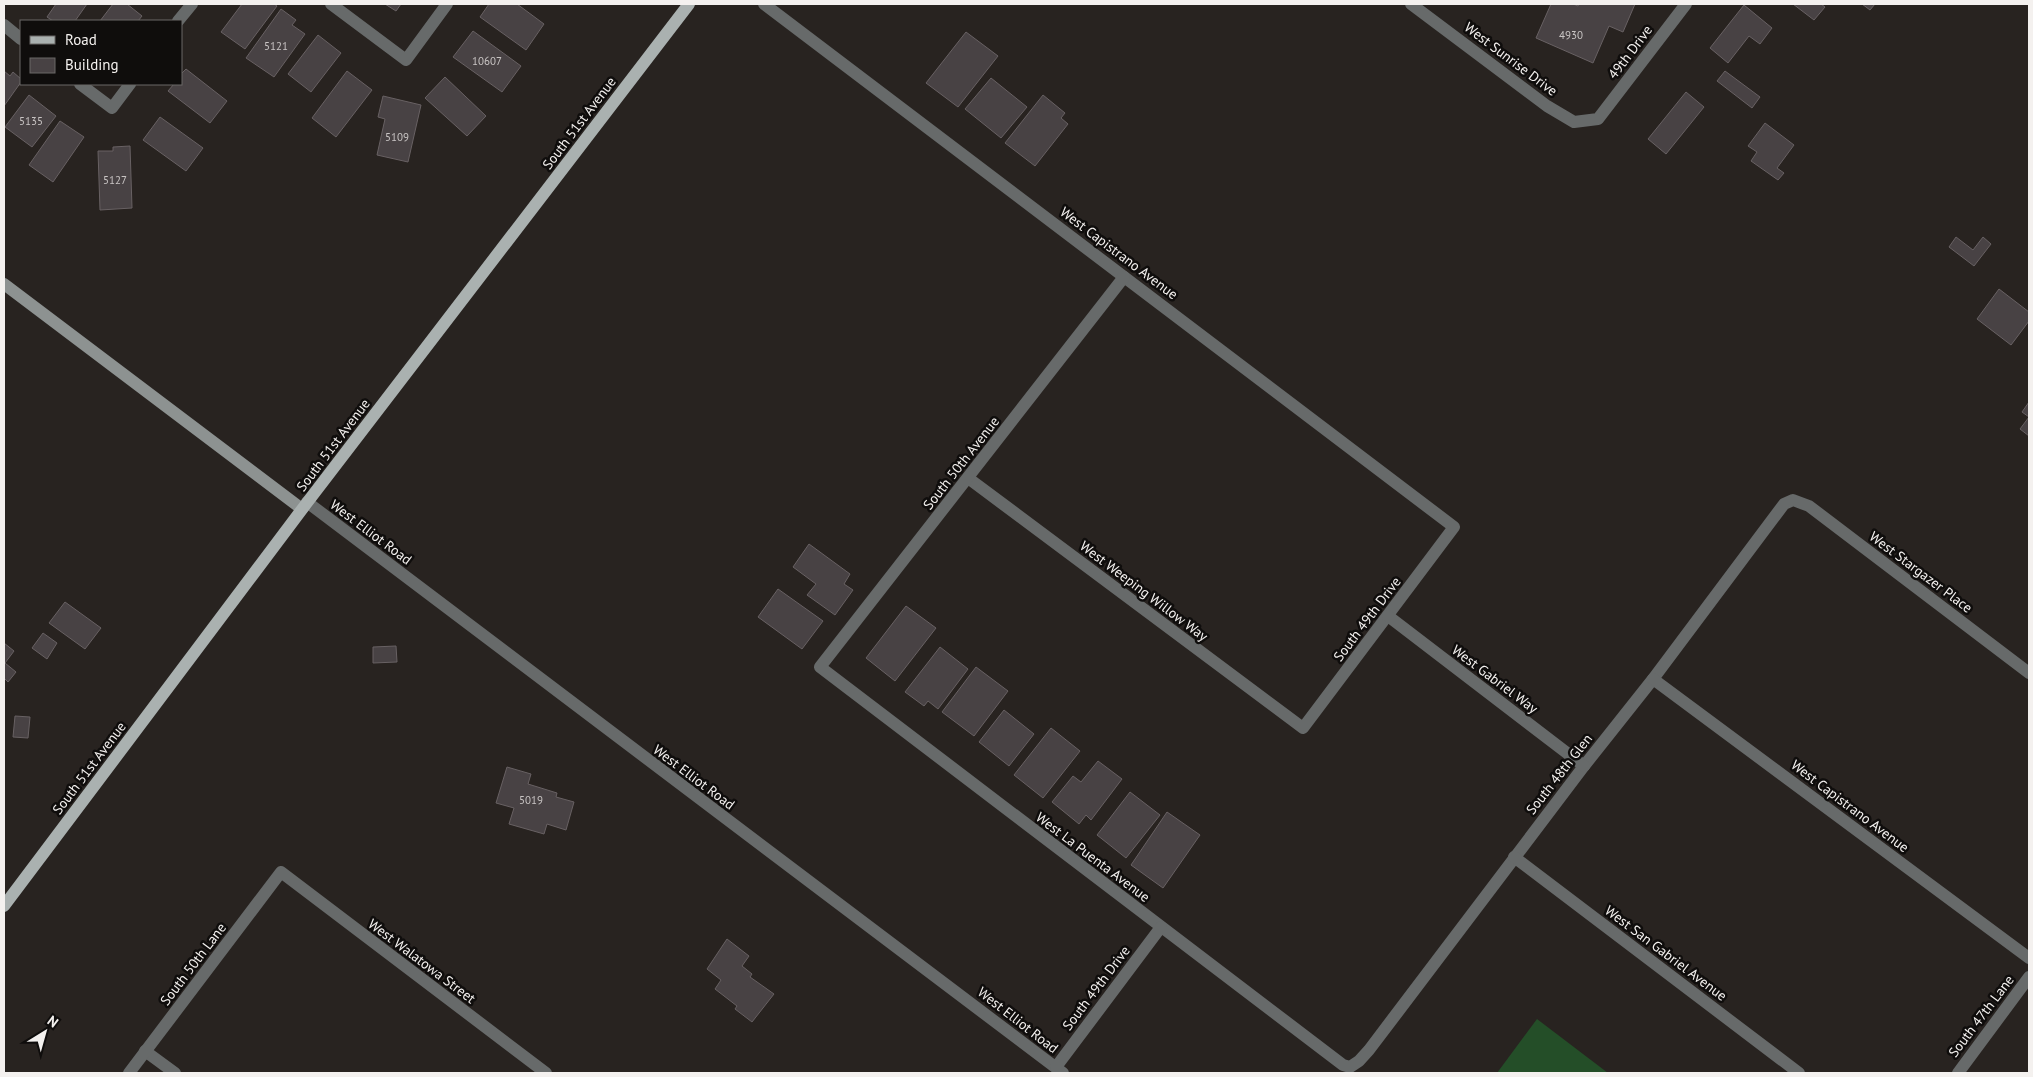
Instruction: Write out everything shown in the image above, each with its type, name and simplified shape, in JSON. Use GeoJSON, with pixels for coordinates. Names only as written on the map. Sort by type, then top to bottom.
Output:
{"type":"FeatureCollection","features":[{"type":"Feature","properties":{"kind":"main road","name":"South 51st Avenue"},"geometry":{"type":"LineString","coordinates":[[4,906],[305,506],[689,4]]}},
{"type":"Feature","properties":{"kind":"main road","name":"West Elliot Road"},"geometry":{"type":"LineString","coordinates":[[4,284],[305,506]]}},
{"type":"Feature","properties":{"kind":"street"},"geometry":{"type":"LineString","coordinates":[[179,20],[192,4]]}},
{"type":"Feature","properties":{"kind":"street"},"geometry":{"type":"LineString","coordinates":[[331,4],[406,60],[447,4]]}},
{"type":"Feature","properties":{"kind":"street","name":"West Capistrano Avenue"},"geometry":{"type":"LineString","coordinates":[[764,4],[1454,527]]}},
{"type":"Feature","properties":{"kind":"street","name":"West Sunrise Drive"},"geometry":{"type":"LineString","coordinates":[[1412,4],[1547,106],[1574,122],[1598,119]]}},
{"type":"Feature","properties":{"kind":"street","name":"49th Drive"},"geometry":{"type":"LineString","coordinates":[[1598,119],[1686,4]]}},
{"type":"Feature","properties":{"kind":"street"},"geometry":{"type":"LineString","coordinates":[[4,25],[20,38]]}},
{"type":"Feature","properties":{"kind":"street"},"geometry":{"type":"LineString","coordinates":[[81,85],[112,108],[129,85]]}},
{"type":"Feature","properties":{"kind":"street","name":"South 50th Avenue"},"geometry":{"type":"LineString","coordinates":[[820,667],[1124,277]]}},
{"type":"Feature","properties":{"kind":"street","name":"West Weeping Willow Way"},"geometry":{"type":"LineString","coordinates":[[968,478],[1303,728]]}},
{"type":"Feature","properties":{"kind":"street","name":"West Stargazer Place"},"geometry":{"type":"LineString","coordinates":[[1793,500],[1809,506],[2029,673]]}},
{"type":"Feature","properties":{"kind":"street","name":"South 48th Glen"},"geometry":{"type":"LineString","coordinates":[[1350,1067],[1359,1061],[1369,1050],[1514,857],[1654,678],[1778,511],[1784,504],[1793,500]]}},
{"type":"Feature","properties":{"kind":"street","name":"West Elliot Road"},"geometry":{"type":"LineString","coordinates":[[305,506],[926,968],[1060,1070]]}},
{"type":"Feature","properties":{"kind":"street","name":"South 49th Drive"},"geometry":{"type":"LineString","coordinates":[[1303,728],[1454,527]]}},
{"type":"Feature","properties":{"kind":"street","name":"West Gabriel Way"},"geometry":{"type":"LineString","coordinates":[[1388,616],[1584,766]]}},
{"type":"Feature","properties":{"kind":"street","name":"West La Puenta Avenue"},"geometry":{"type":"LineString","coordinates":[[820,667],[1334,1059],[1350,1067]]}},
{"type":"Feature","properties":{"kind":"street","name":"West Capistrano Avenue"},"geometry":{"type":"LineString","coordinates":[[1654,678],[2029,958]]}},
{"type":"Feature","properties":{"kind":"street","name":"West San Gabriel Avenue"},"geometry":{"type":"LineString","coordinates":[[1514,857],[1799,1073]]}},
{"type":"Feature","properties":{"kind":"street","name":"South 50th Lane"},"geometry":{"type":"LineString","coordinates":[[129,1073],[281,872]]}},
{"type":"Feature","properties":{"kind":"street","name":"West Walatowa Street"},"geometry":{"type":"LineString","coordinates":[[281,872],[546,1073]]}},
{"type":"Feature","properties":{"kind":"street","name":"South 49th Drive"},"geometry":{"type":"LineString","coordinates":[[1060,1070],[1161,927]]}},
{"type":"Feature","properties":{"kind":"street","name":"South 47th Lane"},"geometry":{"type":"LineString","coordinates":[[1958,1073],[2029,977]]}},
{"type":"Feature","properties":{"kind":"street"},"geometry":{"type":"LineString","coordinates":[[145,1051],[175,1073]]}},
{"type":"Feature","properties":{"kind":"green space"},"geometry":{"type":"Polygon","coordinates":[[[1537,1019],[1608,1073],[1497,1073],[1537,1019]]]}},
{"type":"Feature","properties":{"kind":"building"},"geometry":{"type":"Polygon","coordinates":[[[56,4],[87,4],[76,20],[52,20],[47,17],[56,4]]]}},
{"type":"Feature","properties":{"kind":"building"},"geometry":{"type":"Polygon","coordinates":[[[113,4],[127,4],[142,16],[139,20],[101,20],[113,4]]]}},
{"type":"Feature","properties":{"kind":"building"},"geometry":{"type":"Polygon","coordinates":[[[242,4],[274,4],[277,6],[245,49],[221,32],[242,4]]]}},
{"type":"Feature","properties":{"kind":"building"},"geometry":{"type":"Polygon","coordinates":[[[385,4],[401,4],[396,11],[385,4]]]}},
{"type":"Feature","properties":{"kind":"building"},"geometry":{"type":"Polygon","coordinates":[[[489,4],[517,4],[544,24],[526,50],[480,17],[489,4]]]}},
{"type":"Feature","properties":{"kind":"building"},"geometry":{"type":"Polygon","coordinates":[[[1551,4],[1573,4],[1578,6],[1579,4],[1635,4],[1623,32],[1609,26],[1593,63],[1536,38],[1551,4]]]}},
{"type":"Feature","properties":{"kind":"building"},"geometry":{"type":"Polygon","coordinates":[[[1793,4],[1821,4],[1825,7],[1814,20],[1793,4]]]}},
{"type":"Feature","properties":{"kind":"building"},"geometry":{"type":"Polygon","coordinates":[[[1862,4],[1875,4],[1870,10],[1862,4]]]}},
{"type":"Feature","properties":{"kind":"building"},"geometry":{"type":"Polygon","coordinates":[[[1744,5],[1772,28],[1760,44],[1749,36],[1728,63],[1710,48],[1744,5]]]}},
{"type":"Feature","properties":{"kind":"building"},"geometry":{"type":"Polygon","coordinates":[[[281,9],[296,20],[292,25],[305,34],[274,77],[246,58],[281,9]]]}},
{"type":"Feature","properties":{"kind":"building"},"geometry":{"type":"Polygon","coordinates":[[[473,31],[521,66],[502,92],[453,57],[473,31]]]}},
{"type":"Feature","properties":{"kind":"building"},"geometry":{"type":"Polygon","coordinates":[[[966,32],[998,56],[958,107],[926,83],[966,32]]]}},
{"type":"Feature","properties":{"kind":"building"},"geometry":{"type":"Polygon","coordinates":[[[318,35],[341,53],[311,92],[288,74],[318,35]]]}},
{"type":"Feature","properties":{"kind":"building"},"geometry":{"type":"Polygon","coordinates":[[[186,69],[227,101],[210,123],[168,91],[173,85],[182,85],[182,73],[186,69]]]}},
{"type":"Feature","properties":{"kind":"building"},"geometry":{"type":"Polygon","coordinates":[[[4,71],[10,76],[13,72],[20,78],[20,83],[4,106],[4,71]]]}},
{"type":"Feature","properties":{"kind":"building"},"geometry":{"type":"Polygon","coordinates":[[[347,71],[372,90],[336,137],[312,118],[347,71]]]}},
{"type":"Feature","properties":{"kind":"building"},"geometry":{"type":"Polygon","coordinates":[[[1725,71],[1760,97],[1752,108],[1717,81],[1725,71]]]}},
{"type":"Feature","properties":{"kind":"building"},"geometry":{"type":"Polygon","coordinates":[[[445,77],[486,116],[467,136],[425,98],[445,77]]]}},
{"type":"Feature","properties":{"kind":"building"},"geometry":{"type":"Polygon","coordinates":[[[991,78],[1027,107],[1001,138],[965,109],[991,78]]]}},
{"type":"Feature","properties":{"kind":"building"},"geometry":{"type":"Polygon","coordinates":[[[1686,92],[1704,107],[1666,154],[1648,139],[1686,92]]]}},
{"type":"Feature","properties":{"kind":"building"},"geometry":{"type":"Polygon","coordinates":[[[29,95],[56,116],[32,147],[5,127],[29,95]]]}},
{"type":"Feature","properties":{"kind":"building"},"geometry":{"type":"Polygon","coordinates":[[[1043,95],[1065,113],[1061,118],[1068,124],[1035,166],[1005,143],[1043,95]]]}},
{"type":"Feature","properties":{"kind":"building"},"geometry":{"type":"Polygon","coordinates":[[[383,96],[421,105],[408,162],[377,155],[385,119],[378,117],[383,96]]]}},
{"type":"Feature","properties":{"kind":"building"},"geometry":{"type":"Polygon","coordinates":[[[160,117],[203,148],[186,171],[143,140],[160,117]]]}},
{"type":"Feature","properties":{"kind":"building"},"geometry":{"type":"Polygon","coordinates":[[[60,121],[84,137],[53,182],[29,165],[60,121]]]}},
{"type":"Feature","properties":{"kind":"building"},"geometry":{"type":"Polygon","coordinates":[[[1765,123],[1794,145],[1777,168],[1784,173],[1778,180],[1751,161],[1757,152],[1748,146],[1765,123]]]}},
{"type":"Feature","properties":{"kind":"building"},"geometry":{"type":"Polygon","coordinates":[[[130,146],[132,208],[100,210],[98,151],[113,151],[113,147],[130,146]]]}},
{"type":"Feature","properties":{"kind":"building"},"geometry":{"type":"Polygon","coordinates":[[[1956,237],[1973,250],[1983,237],[1991,244],[1974,266],[1949,247],[1956,237]]]}},
{"type":"Feature","properties":{"kind":"building"},"geometry":{"type":"Polygon","coordinates":[[[1999,289],[2029,312],[2029,321],[2011,345],[1977,319],[1999,289]]]}},
{"type":"Feature","properties":{"kind":"building"},"geometry":{"type":"Polygon","coordinates":[[[2029,402],[2029,417],[2022,412],[2029,402]]]}},
{"type":"Feature","properties":{"kind":"building"},"geometry":{"type":"Polygon","coordinates":[[[2029,417],[2029,436],[2020,429],[2029,417]]]}},
{"type":"Feature","properties":{"kind":"building"},"geometry":{"type":"Polygon","coordinates":[[[809,544],[850,574],[844,584],[853,590],[835,615],[807,595],[816,584],[793,567],[809,544]]]}},
{"type":"Feature","properties":{"kind":"building"},"geometry":{"type":"Polygon","coordinates":[[[778,589],[823,621],[802,649],[758,617],[778,589]]]}},
{"type":"Feature","properties":{"kind":"building"},"geometry":{"type":"Polygon","coordinates":[[[65,602],[101,628],[85,649],[49,623],[65,602]]]}},
{"type":"Feature","properties":{"kind":"building"},"geometry":{"type":"Polygon","coordinates":[[[906,606],[936,628],[895,681],[866,658],[906,606]]]}},
{"type":"Feature","properties":{"kind":"building"},"geometry":{"type":"Polygon","coordinates":[[[43,633],[57,643],[47,659],[32,648],[43,633]]]}},
{"type":"Feature","properties":{"kind":"building"},"geometry":{"type":"Polygon","coordinates":[[[4,643],[14,651],[5,663],[16,672],[8,682],[4,678],[4,643]]]}},
{"type":"Feature","properties":{"kind":"building"},"geometry":{"type":"Polygon","coordinates":[[[396,646],[397,662],[373,663],[373,647],[396,646]]]}},
{"type":"Feature","properties":{"kind":"building"},"geometry":{"type":"Polygon","coordinates":[[[940,647],[968,669],[938,709],[928,701],[924,706],[905,692],[940,647]]]}},
{"type":"Feature","properties":{"kind":"building"},"geometry":{"type":"Polygon","coordinates":[[[976,667],[1008,691],[974,736],[942,712],[976,667]]]}},
{"type":"Feature","properties":{"kind":"building"},"geometry":{"type":"Polygon","coordinates":[[[1004,710],[1034,734],[1009,766],[979,742],[1004,710]]]}},
{"type":"Feature","properties":{"kind":"building"},"geometry":{"type":"Polygon","coordinates":[[[15,716],[30,717],[28,738],[13,737],[15,716]]]}},
{"type":"Feature","properties":{"kind":"building"},"geometry":{"type":"Polygon","coordinates":[[[1051,728],[1080,751],[1043,798],[1014,775],[1051,728]]]}},
{"type":"Feature","properties":{"kind":"building"},"geometry":{"type":"Polygon","coordinates":[[[1098,761],[1122,779],[1091,820],[1086,815],[1079,824],[1052,802],[1073,776],[1081,782],[1098,761]]]}},
{"type":"Feature","properties":{"kind":"building"},"geometry":{"type":"Polygon","coordinates":[[[507,767],[531,774],[528,784],[557,793],[556,797],[574,802],[566,830],[547,824],[544,834],[509,824],[514,808],[496,803],[507,767]]]}},
{"type":"Feature","properties":{"kind":"building"},"geometry":{"type":"Polygon","coordinates":[[[1130,792],[1160,815],[1126,858],[1097,835],[1130,792]]]}},
{"type":"Feature","properties":{"kind":"building"},"geometry":{"type":"Polygon","coordinates":[[[1167,812],[1200,835],[1163,888],[1131,865],[1167,812]]]}},
{"type":"Feature","properties":{"kind":"building"},"geometry":{"type":"Polygon","coordinates":[[[727,939],[749,956],[742,966],[752,974],[750,977],[774,994],[752,1022],[735,1009],[737,1006],[715,989],[721,980],[707,969],[727,939]]]}}]}
